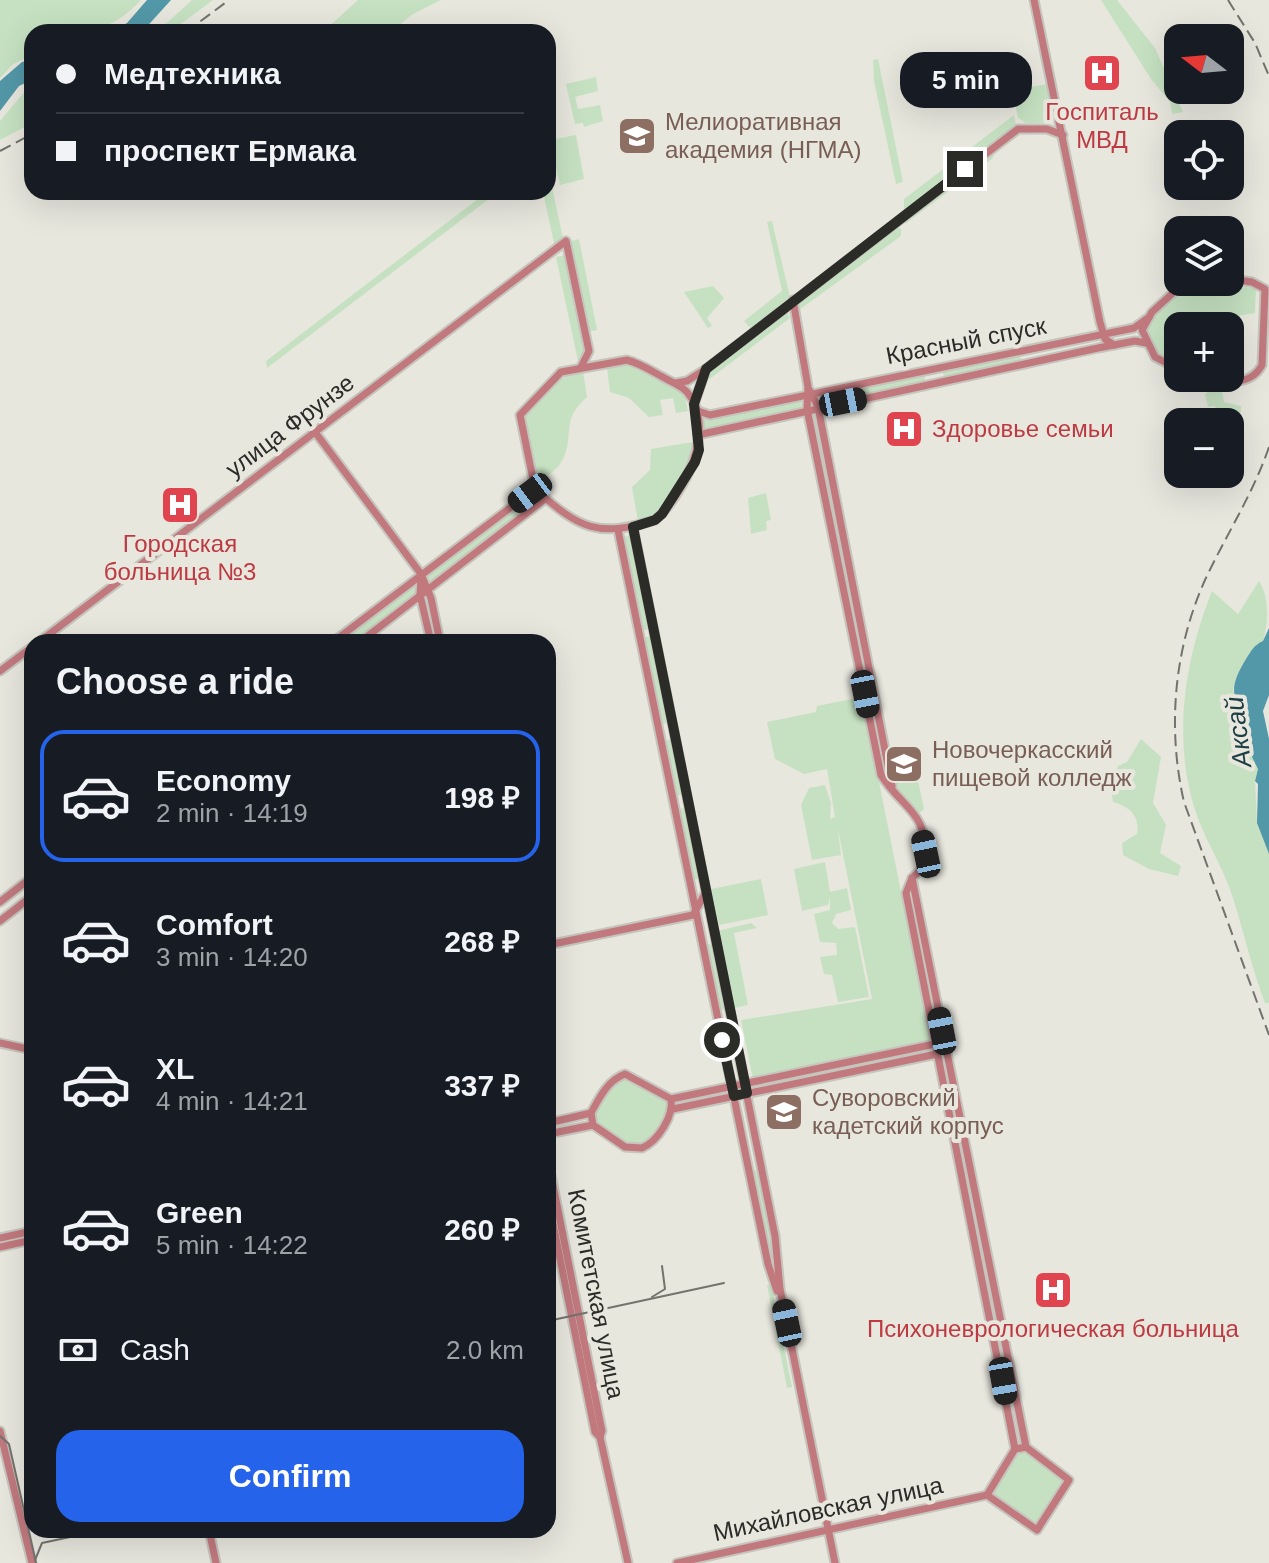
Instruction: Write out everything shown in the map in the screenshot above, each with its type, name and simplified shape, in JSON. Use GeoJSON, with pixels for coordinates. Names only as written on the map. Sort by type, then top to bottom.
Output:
{"type":"FeatureCollection","features":[{"type":"Feature","properties":{"kind":"street"},"geometry":{"type":"LineString","coordinates":[[1034,0],[1104,347]]}},
{"type":"Feature","properties":{"kind":"street"},"geometry":{"type":"LineString","coordinates":[[1047,129],[1058,116]]}},
{"type":"Feature","properties":{"kind":"street"},"geometry":{"type":"LineString","coordinates":[[674,383],[687,381],[706,369],[1018,129],[1047,129],[1063,135]]}},
{"type":"Feature","properties":{"kind":"street","name":"улица Фрунзе"},"geometry":{"type":"LineString","coordinates":[[50,634],[566,241],[589,351]]}},
{"type":"Feature","properties":{"kind":"street"},"geometry":{"type":"LineString","coordinates":[[1244,281],[1265,289],[1262,365],[1256,374],[1244,379]]}},
{"type":"Feature","properties":{"kind":"street"},"geometry":{"type":"LineString","coordinates":[[1164,362],[1155,357],[1142,334],[1149,317],[1169,296]]}},
{"type":"Feature","properties":{"kind":"street"},"geometry":{"type":"LineString","coordinates":[[793,300],[809,391],[807,409],[881,775],[918,817],[926,854],[927,864],[912,878],[906,893],[1015,1449],[987,1495],[1033,1528],[1040,1526],[1069,1480],[1026,1447],[912,878]]}},
{"type":"Feature","properties":{"kind":"street","name":"Красный спуск"},"geometry":{"type":"LineString","coordinates":[[695,407],[710,415],[809,391],[1134,328],[1149,317]]}},
{"type":"Feature","properties":{"kind":"street"},"geometry":{"type":"LineString","coordinates":[[1103,334],[1114,345]]}},
{"type":"Feature","properties":{"kind":"street","name":"Красный спуск"},"geometry":{"type":"LineString","coordinates":[[698,435],[1104,347],[1146,343]]}},
{"type":"Feature","properties":{"kind":"street"},"geometry":{"type":"LineString","coordinates":[[581,367],[589,351],[605,363]]}},
{"type":"Feature","properties":{"kind":"street"},"geometry":{"type":"LineString","coordinates":[[695,407],[685,389],[632,361],[581,367],[555,376],[520,415],[535,489],[591,529],[618,530],[655,520],[695,462],[698,435],[695,407],[706,369]]}},
{"type":"Feature","properties":{"kind":"street"},"geometry":{"type":"LineString","coordinates":[[809,391],[818,407],[893,788]]}},
{"type":"Feature","properties":{"kind":"street"},"geometry":{"type":"LineString","coordinates":[[315,432],[421,574],[429,589],[438,634]]}},
{"type":"Feature","properties":{"kind":"street"},"geometry":{"type":"LineString","coordinates":[[343,634],[535,489]]}},
{"type":"Feature","properties":{"kind":"street"},"geometry":{"type":"LineString","coordinates":[[370,634],[545,499]]}},
{"type":"Feature","properties":{"kind":"street"},"geometry":{"type":"LineString","coordinates":[[633,527],[761,1165],[800,1395]]}},
{"type":"Feature","properties":{"kind":"street"},"geometry":{"type":"LineString","coordinates":[[618,530],[694,898],[692,913],[698,922],[748,1168],[835,1563]]}},
{"type":"Feature","properties":{"kind":"street"},"geometry":{"type":"LineString","coordinates":[[421,574],[420,595],[429,634]]}},
{"type":"Feature","properties":{"kind":"street"},"geometry":{"type":"LineString","coordinates":[[0,671],[24,653]]}},
{"type":"Feature","properties":{"kind":"street"},"geometry":{"type":"LineString","coordinates":[[674,804],[688,802]]}},
{"type":"Feature","properties":{"kind":"street"},"geometry":{"type":"LineString","coordinates":[[0,902],[24,883]]}},
{"type":"Feature","properties":{"kind":"street"},"geometry":{"type":"LineString","coordinates":[[556,941],[692,913],[706,892]]}},
{"type":"Feature","properties":{"kind":"street"},"geometry":{"type":"LineString","coordinates":[[556,941],[687,913],[694,898]]}},
{"type":"Feature","properties":{"kind":"street"},"geometry":{"type":"LineString","coordinates":[[0,921],[24,902]]}},
{"type":"Feature","properties":{"kind":"street"},"geometry":{"type":"LineString","coordinates":[[717,1019],[731,1016]]}},
{"type":"Feature","properties":{"kind":"street"},"geometry":{"type":"LineString","coordinates":[[556,1132],[593,1125],[625,1147],[642,1148],[653,1141],[673,1109],[733,1091],[745,1084],[934,1044],[945,1047]]}},
{"type":"Feature","properties":{"kind":"street"},"geometry":{"type":"LineString","coordinates":[[0,1046],[24,1050]]}},
{"type":"Feature","properties":{"kind":"street"},"geometry":{"type":"LineString","coordinates":[[593,1125],[591,1113],[609,1085],[625,1074],[671,1099],[733,1091],[747,1093],[936,1055],[945,1047]]}},
{"type":"Feature","properties":{"kind":"street"},"geometry":{"type":"LineString","coordinates":[[671,1099],[673,1109]]}},
{"type":"Feature","properties":{"kind":"street"},"geometry":{"type":"LineString","coordinates":[[556,1121],[591,1113]]}},
{"type":"Feature","properties":{"kind":"street"},"geometry":{"type":"LineString","coordinates":[[748,1168],[761,1165]]}},
{"type":"Feature","properties":{"kind":"street","name":"Комитетская улица"},"geometry":{"type":"LineString","coordinates":[[556,1209],[595,1432],[600,1437],[628,1563]]}},
{"type":"Feature","properties":{"kind":"street","name":"Комитетская улица"},"geometry":{"type":"LineString","coordinates":[[556,1222],[560,1234]]}},
{"type":"Feature","properties":{"kind":"street"},"geometry":{"type":"LineString","coordinates":[[0,1238],[24,1233]]}},
{"type":"Feature","properties":{"kind":"street"},"geometry":{"type":"LineString","coordinates":[[0,1247],[24,1242]]}},
{"type":"Feature","properties":{"kind":"street"},"geometry":{"type":"LineString","coordinates":[[0,1431],[24,1530]]}},
{"type":"Feature","properties":{"kind":"street"},"geometry":{"type":"LineString","coordinates":[[1015,1449],[1026,1447]]}},
{"type":"Feature","properties":{"kind":"street","name":"Михайловская улица"},"geometry":{"type":"LineString","coordinates":[[677,1563],[987,1495]]}},
{"type":"Feature","properties":{"kind":"street"},"geometry":{"type":"LineString","coordinates":[[26,1538],[32,1563]]}},
{"type":"Feature","properties":{"kind":"street"},"geometry":{"type":"LineString","coordinates":[[211,1538],[216,1563]]}},
{"type":"Feature","properties":{"kind":"green space"},"geometry":{"type":"Polygon","coordinates":[[[0,0],[141,0],[109,24],[24,24],[24,59],[13,64],[0,78],[0,0]]]}},
{"type":"Feature","properties":{"kind":"green space"},"geometry":{"type":"Polygon","coordinates":[[[192,0],[213,0],[181,24],[165,24],[192,0]]]}},
{"type":"Feature","properties":{"kind":"green space"},"geometry":{"type":"Polygon","coordinates":[[[358,0],[441,0],[400,24],[332,24],[358,0]]]}},
{"type":"Feature","properties":{"kind":"green space"},"geometry":{"type":"Polygon","coordinates":[[[1101,0],[1117,0],[1155,48],[1164,69],[1164,95],[1101,0]]]}},
{"type":"Feature","properties":{"kind":"green space"},"geometry":{"type":"Polygon","coordinates":[[[878,59],[903,182],[896,184],[874,81],[873,60],[878,59]]]}},
{"type":"Feature","properties":{"kind":"green space"},"geometry":{"type":"Polygon","coordinates":[[[596,77],[598,91],[575,97],[578,109],[600,105],[603,121],[584,127],[583,123],[575,124],[566,84],[596,77]]]}},
{"type":"Feature","properties":{"kind":"green space"},"geometry":{"type":"Polygon","coordinates":[[[1047,84],[1051,115],[1045,123],[1026,123],[1018,118],[1012,90],[1047,84]]]}},
{"type":"Feature","properties":{"kind":"green space"},"geometry":{"type":"Polygon","coordinates":[[[24,92],[24,127],[0,140],[0,121],[24,92]]]}},
{"type":"Feature","properties":{"kind":"green space"},"geometry":{"type":"Polygon","coordinates":[[[1170,104],[1180,104],[1183,112],[1172,114],[1170,104]]]}},
{"type":"Feature","properties":{"kind":"green space"},"geometry":{"type":"Polygon","coordinates":[[[1014,115],[1016,125],[904,211],[904,199],[1014,115]]]}},
{"type":"Feature","properties":{"kind":"green space"},"geometry":{"type":"Polygon","coordinates":[[[576,135],[584,179],[560,185],[556,167],[556,139],[576,135]]]}},
{"type":"Feature","properties":{"kind":"green space"},"geometry":{"type":"Polygon","coordinates":[[[996,149],[992,159],[905,224],[905,218],[996,149]]]}},
{"type":"Feature","properties":{"kind":"green space"},"geometry":{"type":"Polygon","coordinates":[[[477,200],[488,200],[267,368],[266,361],[477,200]]]}},
{"type":"Feature","properties":{"kind":"green space"},"geometry":{"type":"Polygon","coordinates":[[[545,200],[555,200],[563,238],[554,243],[545,200]]]}},
{"type":"Feature","properties":{"kind":"green space"},"geometry":{"type":"Polygon","coordinates":[[[772,221],[790,297],[751,329],[744,321],[782,291],[767,222],[772,221]]]}},
{"type":"Feature","properties":{"kind":"green space"},"geometry":{"type":"Polygon","coordinates":[[[896,227],[901,229],[901,236],[799,310],[799,299],[896,227]]]}},
{"type":"Feature","properties":{"kind":"green space"},"geometry":{"type":"Polygon","coordinates":[[[579,239],[597,330],[588,332],[568,242],[579,239]]]}},
{"type":"Feature","properties":{"kind":"green space"},"geometry":{"type":"Polygon","coordinates":[[[567,255],[587,352],[578,361],[556,257],[567,255]]]}},
{"type":"Feature","properties":{"kind":"green space"},"geometry":{"type":"Polygon","coordinates":[[[713,286],[724,298],[707,318],[712,326],[708,328],[684,292],[713,286]]]}},
{"type":"Feature","properties":{"kind":"green space"},"geometry":{"type":"Polygon","coordinates":[[[1244,287],[1256,288],[1255,313],[1164,312],[1164,359],[1157,355],[1146,336],[1151,319],[1173,296],[1244,296],[1244,287]]]}},
{"type":"Feature","properties":{"kind":"green space"},"geometry":{"type":"Polygon","coordinates":[[[786,310],[790,318],[707,381],[708,370],[786,310]]]}},
{"type":"Feature","properties":{"kind":"green space"},"geometry":{"type":"Polygon","coordinates":[[[1020,355],[1022,363],[944,377],[942,370],[1020,355]]]}},
{"type":"Feature","properties":{"kind":"green space"},"geometry":{"type":"Polygon","coordinates":[[[624,363],[684,393],[688,411],[676,413],[673,398],[660,400],[663,415],[649,417],[629,398],[610,392],[607,368],[624,363]]]}},
{"type":"Feature","properties":{"kind":"green space"},"geometry":{"type":"Polygon","coordinates":[[[583,371],[587,397],[571,420],[564,457],[556,469],[536,484],[522,436],[525,412],[545,388],[583,371]]]}},
{"type":"Feature","properties":{"kind":"green space"},"geometry":{"type":"Polygon","coordinates":[[[924,374],[926,383],[821,404],[819,395],[924,374]]]}},
{"type":"Feature","properties":{"kind":"green space"},"geometry":{"type":"Polygon","coordinates":[[[1222,392],[1224,402],[1241,408],[1208,407],[1205,394],[1222,392]]]}},
{"type":"Feature","properties":{"kind":"green space"},"geometry":{"type":"Polygon","coordinates":[[[800,398],[802,408],[703,429],[702,419],[800,398]]]}},
{"type":"Feature","properties":{"kind":"green space"},"geometry":{"type":"Polygon","coordinates":[[[815,413],[849,584],[846,584],[811,415],[815,413]]]}},
{"type":"Feature","properties":{"kind":"green space"},"geometry":{"type":"Polygon","coordinates":[[[693,442],[694,455],[654,518],[638,522],[632,487],[650,470],[651,449],[693,442]]]}},
{"type":"Feature","properties":{"kind":"green space"},"geometry":{"type":"Polygon","coordinates":[[[766,493],[771,520],[766,521],[767,530],[751,534],[748,498],[766,493]]]}},
{"type":"Feature","properties":{"kind":"green space"},"geometry":{"type":"Polygon","coordinates":[[[530,496],[536,503],[430,585],[426,576],[530,496]]]}},
{"type":"Feature","properties":{"kind":"green space"},"geometry":{"type":"Polygon","coordinates":[[[631,535],[650,629],[641,631],[622,537],[631,535]]]}},
{"type":"Feature","properties":{"kind":"green space"},"geometry":{"type":"Polygon","coordinates":[[[1259,581],[1266,602],[1266,626],[1263,641],[1251,651],[1237,675],[1234,695],[1244,722],[1243,732],[1233,735],[1245,743],[1258,769],[1255,780],[1257,823],[1269,854],[1269,1003],[1265,1003],[1260,990],[1229,887],[1196,813],[1184,758],[1183,730],[1188,673],[1212,591],[1238,614],[1259,581]]]}},
{"type":"Feature","properties":{"kind":"green space"},"geometry":{"type":"Polygon","coordinates":[[[417,582],[419,596],[369,634],[349,634],[417,582]]]}},
{"type":"Feature","properties":{"kind":"green space"},"geometry":{"type":"Polygon","coordinates":[[[651,636],[669,723],[661,724],[643,638],[651,636]]]}},
{"type":"Feature","properties":{"kind":"green space"},"geometry":{"type":"Polygon","coordinates":[[[862,697],[931,1042],[753,1079],[741,1020],[872,999],[838,829],[841,855],[812,860],[801,805],[809,788],[825,785],[831,803],[830,819],[835,817],[827,769],[804,774],[775,759],[767,722],[816,712],[817,706],[862,697]]]}},
{"type":"Feature","properties":{"kind":"green space"},"geometry":{"type":"Polygon","coordinates":[[[673,739],[684,794],[674,796],[664,741],[673,739]]]}},
{"type":"Feature","properties":{"kind":"green space"},"geometry":{"type":"Polygon","coordinates":[[[1141,739],[1161,757],[1153,803],[1166,825],[1160,853],[1181,866],[1178,876],[1149,869],[1123,855],[1122,843],[1137,834],[1137,822],[1129,810],[1113,802],[1111,787],[1118,766],[1127,762],[1141,739]]]}},
{"type":"Feature","properties":{"kind":"green space"},"geometry":{"type":"Polygon","coordinates":[[[917,776],[924,809],[920,813],[894,785],[895,779],[917,776]]]}},
{"type":"Feature","properties":{"kind":"green space"},"geometry":{"type":"Polygon","coordinates":[[[686,808],[700,879],[692,880],[678,809],[686,808]]]}},
{"type":"Feature","properties":{"kind":"green space"},"geometry":{"type":"Polygon","coordinates":[[[825,862],[830,892],[847,888],[851,910],[836,914],[832,923],[838,929],[855,927],[869,997],[838,1002],[832,975],[824,974],[820,957],[837,955],[836,943],[820,942],[814,914],[830,910],[830,898],[828,905],[802,911],[794,869],[825,862]]]}},
{"type":"Feature","properties":{"kind":"green space"},"geometry":{"type":"Polygon","coordinates":[[[761,879],[768,915],[719,925],[711,889],[761,879]]]}},
{"type":"Feature","properties":{"kind":"green space"},"geometry":{"type":"Polygon","coordinates":[[[751,923],[757,928],[734,933],[748,1005],[734,1008],[717,931],[751,923]]]}},
{"type":"Feature","properties":{"kind":"green space"},"geometry":{"type":"Polygon","coordinates":[[[714,943],[728,1009],[719,1011],[705,945],[714,943]]]}},
{"type":"Feature","properties":{"kind":"green space"},"geometry":{"type":"Polygon","coordinates":[[[621,1077],[629,1078],[668,1102],[669,1112],[645,1145],[630,1146],[595,1123],[595,1110],[621,1077]]]}},
{"type":"Feature","properties":{"kind":"green space"},"geometry":{"type":"Polygon","coordinates":[[[758,1170],[777,1263],[770,1265],[751,1171],[758,1170]]]}},
{"type":"Feature","properties":{"kind":"green space"},"geometry":{"type":"Polygon","coordinates":[[[767,1285],[771,1285],[792,1387],[787,1388],[767,1285]]]}},
{"type":"Feature","properties":{"kind":"green space"},"geometry":{"type":"Polygon","coordinates":[[[1020,1450],[1028,1451],[1065,1481],[1036,1523],[990,1493],[1020,1450]]]}},
{"type":"Feature","properties":{"kind":"water"},"geometry":{"type":"Polygon","coordinates":[[[147,0],[171,0],[149,24],[127,23],[147,0]]]}},
{"type":"Feature","properties":{"kind":"water"},"geometry":{"type":"Polygon","coordinates":[[[22,62],[24,84],[0,111],[0,81],[22,62]]]}},
{"type":"Feature","properties":{"kind":"water","name":"Аксай"},"geometry":{"type":"Polygon","coordinates":[[[1269,628],[1269,695],[1263,711],[1269,739],[1269,854],[1257,823],[1258,784],[1255,781],[1258,769],[1245,743],[1232,735],[1243,732],[1245,721],[1234,686],[1251,651],[1263,641],[1269,628]]]}},
{"type":"Feature","properties":{"kind":"tram line"},"geometry":{"type":"LineString","coordinates":[[652,1297],[665,1289],[662,1266]]}},
{"type":"Feature","properties":{"kind":"tram line"},"geometry":{"type":"LineString","coordinates":[[556,1319],[724,1283]]}},
{"type":"Feature","properties":{"kind":"tram line"},"geometry":{"type":"LineString","coordinates":[[0,1436],[9,1444],[24,1510]]}},
{"type":"Feature","properties":{"kind":"tram line"},"geometry":{"type":"LineString","coordinates":[[30,1538],[36,1563]]}},
{"type":"Feature","properties":{"kind":"tram line"},"geometry":{"type":"LineString","coordinates":[[35,1560],[42,1543],[65,1538]]}},
{"type":"Feature","properties":{"kind":"railway"},"geometry":{"type":"LineString","coordinates":[[197,24],[229,0]]}},
{"type":"Feature","properties":{"kind":"railway"},"geometry":{"type":"LineString","coordinates":[[1228,0],[1255,43],[1269,76]]}},
{"type":"Feature","properties":{"kind":"railway"},"geometry":{"type":"LineString","coordinates":[[0,151],[24,138]]}},
{"type":"Feature","properties":{"kind":"railway"},"geometry":{"type":"LineString","coordinates":[[1269,447],[1194,606],[1180,661],[1175,717],[1184,802],[1269,1035]]}},
{"type":"Feature","properties":{"kind":"place","name":"Госпиталь МВД"},"geometry":{"type":"Point","coordinates":[1102,73]}},
{"type":"Feature","properties":{"kind":"place","name":"Мелиоративная академия (НГМА)"},"geometry":{"type":"Point","coordinates":[637,136]}},
{"type":"Feature","properties":{"kind":"place","name":"Здоровье семьи"},"geometry":{"type":"Point","coordinates":[904,429]}},
{"type":"Feature","properties":{"kind":"place","name":"Городская больница №3"},"geometry":{"type":"Point","coordinates":[180,505]}},
{"type":"Feature","properties":{"kind":"place","name":"Новочеркасский пищевой колледж"},"geometry":{"type":"Point","coordinates":[904,764]}},
{"type":"Feature","properties":{"kind":"place","name":"Суворовский кадетский корпус"},"geometry":{"type":"Point","coordinates":[784,1112]}},
{"type":"Feature","properties":{"kind":"place","name":"Психоневрологическая больница"},"geometry":{"type":"Point","coordinates":[1053,1290]}},
{"type":"Feature","properties":{"kind":"route"},"geometry":{"type":"LineString","coordinates":[[722,1040],[734,1096],[747,1093],[633,527],[655,520],[662,514],[695,462],[699,450],[694,404],[706,369],[965,169]]}}]}
